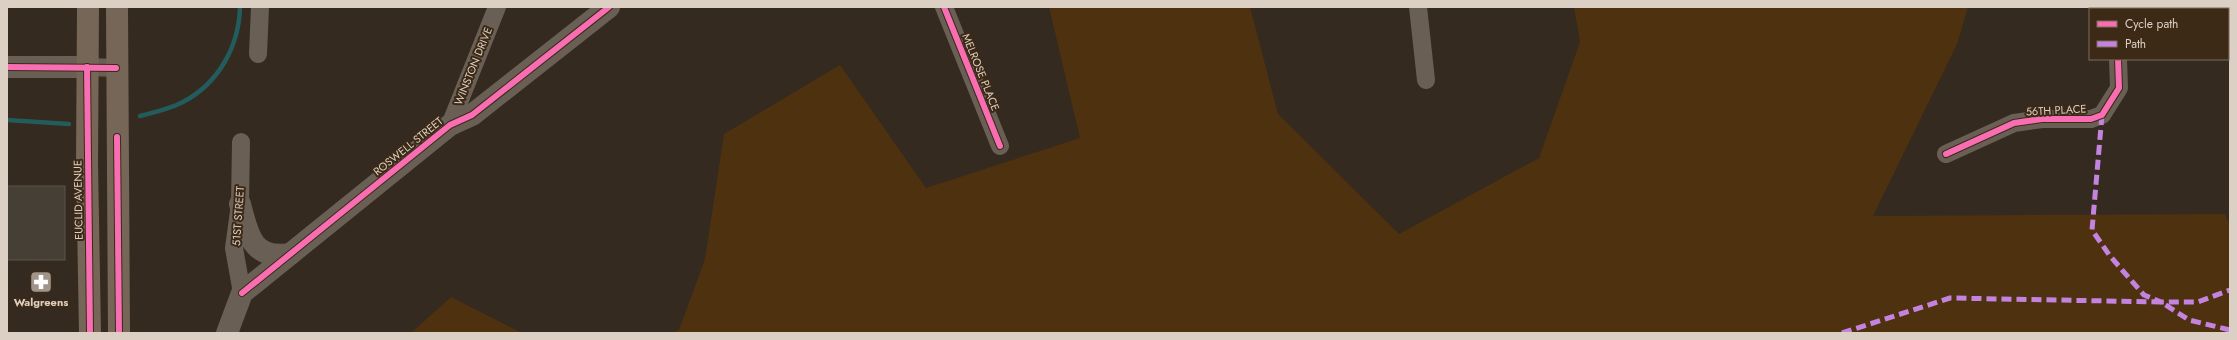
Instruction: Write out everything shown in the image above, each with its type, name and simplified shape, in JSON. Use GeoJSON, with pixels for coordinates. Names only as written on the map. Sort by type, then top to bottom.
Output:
{"type":"FeatureCollection","features":[{"type":"Feature","properties":{"kind":"main road","name":"EUCLID AVENUE"},"geometry":{"type":"LineString","coordinates":[[88,7],[90,333]]}},
{"type":"Feature","properties":{"kind":"main road"},"geometry":{"type":"LineString","coordinates":[[117,7],[116,68],[119,333]]}},
{"type":"Feature","properties":{"kind":"street"},"geometry":{"type":"LineString","coordinates":[[258,54],[260,7]]}},
{"type":"Feature","properties":{"kind":"street","name":"WINSTON DRIVE"},"geometry":{"type":"LineString","coordinates":[[450,125],[497,7]]}},
{"type":"Feature","properties":{"kind":"street","name":"ROSWELL STREET"},"geometry":{"type":"LineString","coordinates":[[242,292],[450,125],[472,114],[609,7]]}},
{"type":"Feature","properties":{"kind":"street","name":"MELROSE PLACE"},"geometry":{"type":"LineString","coordinates":[[944,7],[1000,146]]}},
{"type":"Feature","properties":{"kind":"street"},"geometry":{"type":"LineString","coordinates":[[1418,7],[1426,80]]}},
{"type":"Feature","properties":{"kind":"street","name":"56TH PLACE"},"geometry":{"type":"LineString","coordinates":[[1946,154],[2014,123],[2042,119],[2091,119],[2102,115],[2119,88],[2118,60]]}},
{"type":"Feature","properties":{"kind":"street"},"geometry":{"type":"LineString","coordinates":[[7,67],[116,68]]}},
{"type":"Feature","properties":{"kind":"street","name":"51ST STREET"},"geometry":{"type":"LineString","coordinates":[[241,142],[240,204],[234,248],[242,292]]}},
{"type":"Feature","properties":{"kind":"street"},"geometry":{"type":"LineString","coordinates":[[240,204],[246,229],[255,244],[265,253],[276,256],[290,254]]}},
{"type":"Feature","properties":{"kind":"street"},"geometry":{"type":"LineString","coordinates":[[227,333],[242,292]]}},
{"type":"Feature","properties":{"kind":"shaded area"},"geometry":{"type":"Polygon","coordinates":[[[1049,7],[1250,7],[1278,114],[1399,234],[1539,158],[1580,42],[1574,7],[1968,7],[1957,44],[1873,216],[2225,214],[2230,225],[2230,333],[671,333],[679,330],[705,259],[724,134],[840,65],[926,188],[1080,138],[1049,7]]]}},
{"type":"Feature","properties":{"kind":"shaded area"},"geometry":{"type":"Polygon","coordinates":[[[451,297],[522,333],[411,333],[451,297]]]}},
{"type":"Feature","properties":{"kind":"building"},"geometry":{"type":"Polygon","coordinates":[[[7,186],[65,186],[65,260],[7,260],[7,186]]]}},
{"type":"Feature","properties":{"kind":"waterway"},"geometry":{"type":"LineString","coordinates":[[140,116],[183,102],[207,85],[217,74],[231,49],[236,36],[240,7]]}},
{"type":"Feature","properties":{"kind":"waterway"},"geometry":{"type":"LineString","coordinates":[[7,120],[69,124]]}},
{"type":"Feature","properties":{"kind":"marked path"},"geometry":{"type":"LineString","coordinates":[[2102,115],[2092,230],[2110,256],[2144,295],[2161,302],[2198,302],[2230,290]]}},
{"type":"Feature","properties":{"kind":"marked path"},"geometry":{"type":"LineString","coordinates":[[1842,333],[1950,298],[2161,302],[2189,320],[2230,330]]}},
{"type":"Feature","properties":{"kind":"cycle path"},"geometry":{"type":"LineString","coordinates":[[242,293],[450,125],[472,115],[609,7]]}},
{"type":"Feature","properties":{"kind":"cycle path"},"geometry":{"type":"LineString","coordinates":[[944,7],[1000,146]]}},
{"type":"Feature","properties":{"kind":"cycle path"},"geometry":{"type":"LineString","coordinates":[[1946,154],[2014,123],[2042,119],[2091,119],[2102,115],[2119,88],[2118,60]]}},
{"type":"Feature","properties":{"kind":"cycle path"},"geometry":{"type":"LineString","coordinates":[[7,67],[116,68]]}},
{"type":"Feature","properties":{"kind":"cycle path"},"geometry":{"type":"LineString","coordinates":[[87,67],[90,333]]}},
{"type":"Feature","properties":{"kind":"cycle path"},"geometry":{"type":"LineString","coordinates":[[117,137],[119,333]]}},
{"type":"Feature","properties":{"kind":"place","name":"Walgreens"},"geometry":{"type":"Point","coordinates":[41,282]}}]}
